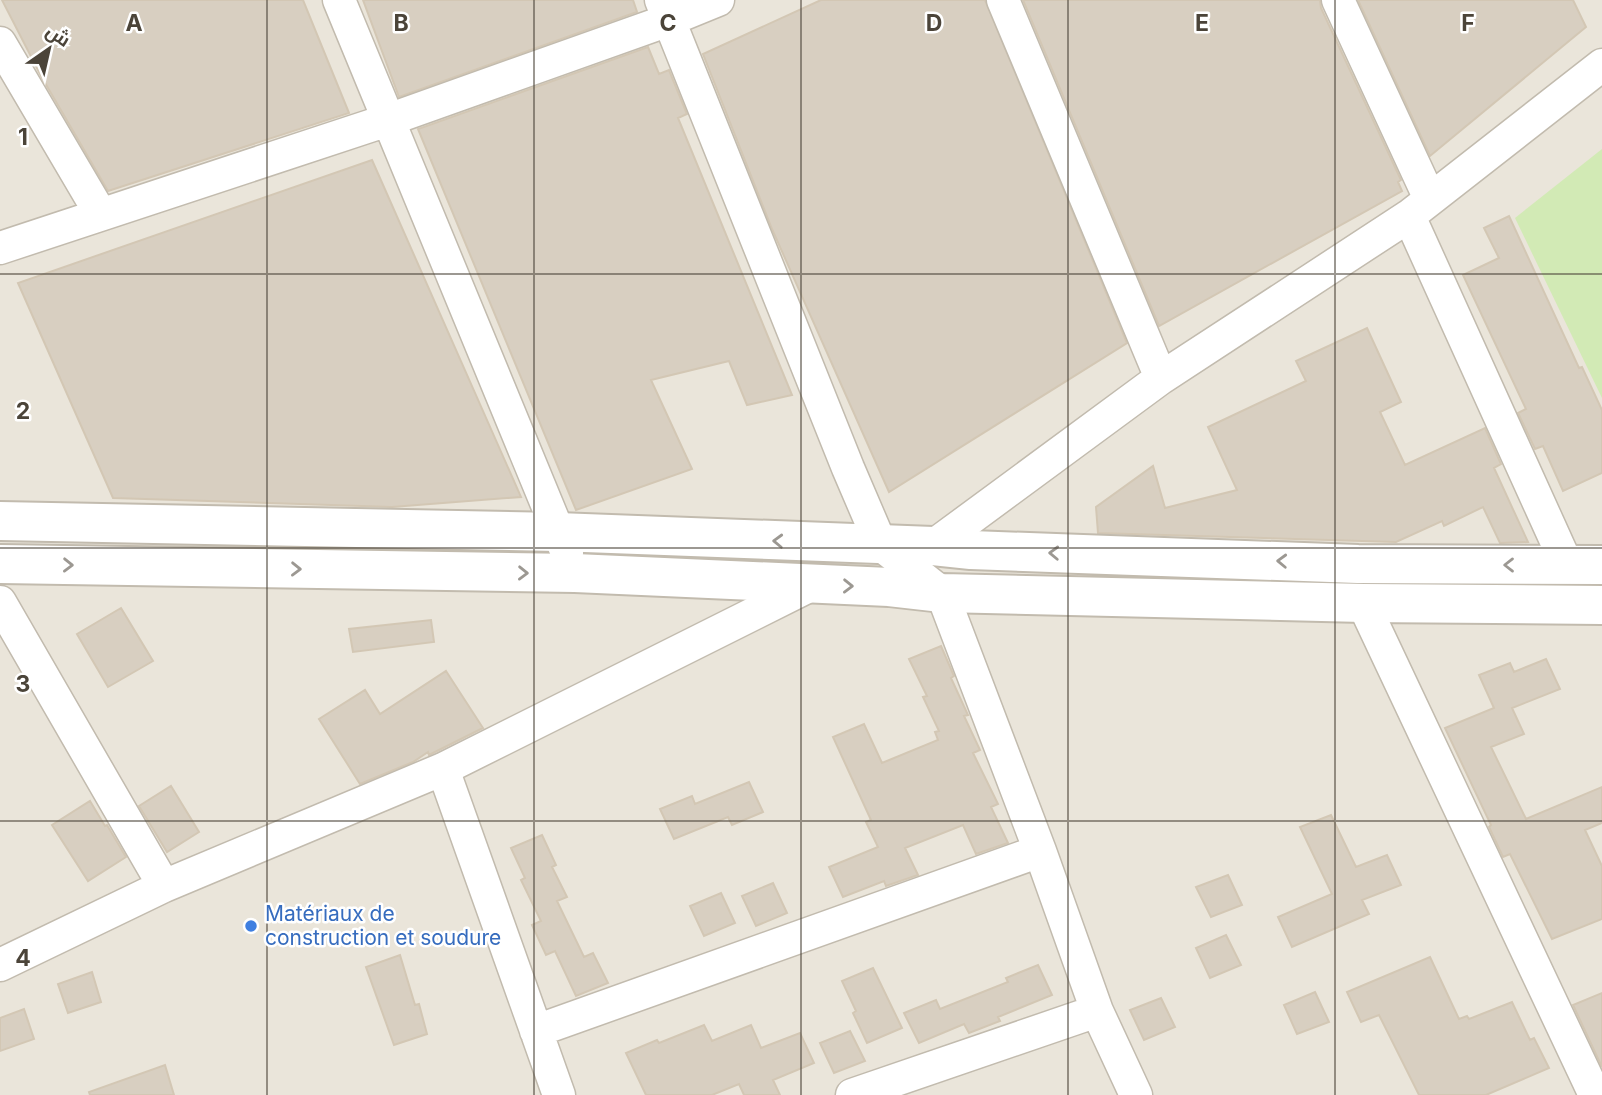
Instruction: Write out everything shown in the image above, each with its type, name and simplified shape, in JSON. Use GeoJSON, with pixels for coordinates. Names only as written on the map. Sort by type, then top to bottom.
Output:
{"type":"FeatureCollection","features":[{"type":"Feature","properties":{"kind":"street"},"geometry":{"type":"LineString","coordinates":[[339,0],[575,573]]}},
{"type":"Feature","properties":{"kind":"street"},"geometry":{"type":"LineString","coordinates":[[0,248],[388,120],[665,10],[718,0]]}},
{"type":"Feature","properties":{"kind":"street"},"geometry":{"type":"LineString","coordinates":[[1003,0],[1161,378]]}},
{"type":"Feature","properties":{"kind":"street"},"geometry":{"type":"LineString","coordinates":[[0,521],[558,532],[1359,564],[1584,565],[1419,207],[1338,0]]}},
{"type":"Feature","properties":{"kind":"street"},"geometry":{"type":"LineString","coordinates":[[665,10],[842,455],[881,545],[942,593],[1040,851],[1097,1012],[1136,1095]]}},
{"type":"Feature","properties":{"kind":"street"},"geometry":{"type":"LineString","coordinates":[[0,43],[100,214]]}},
{"type":"Feature","properties":{"kind":"street"},"geometry":{"type":"LineString","coordinates":[[933,545],[1161,378],[1419,207],[1602,65]]}},
{"type":"Feature","properties":{"kind":"street"},"geometry":{"type":"LineString","coordinates":[[0,564],[575,573],[890,587],[942,593],[1363,603],[1602,605]]}},
{"type":"Feature","properties":{"kind":"street"},"geometry":{"type":"LineString","coordinates":[[0,965],[164,886],[443,769],[811,585]]}},
{"type":"Feature","properties":{"kind":"street"},"geometry":{"type":"LineString","coordinates":[[0,602],[164,886]]}},
{"type":"Feature","properties":{"kind":"street"},"geometry":{"type":"LineString","coordinates":[[1363,603],[1595,1095]]}},
{"type":"Feature","properties":{"kind":"street"},"geometry":{"type":"LineString","coordinates":[[443,769],[559,1095]]}},
{"type":"Feature","properties":{"kind":"street"},"geometry":{"type":"LineString","coordinates":[[536,1031],[1040,851]]}},
{"type":"Feature","properties":{"kind":"street"},"geometry":{"type":"LineString","coordinates":[[852,1095],[1097,1012]]}},
{"type":"Feature","properties":{"kind":"shaded area"},"geometry":{"type":"Polygon","coordinates":[[[0,0],[1602,0],[1602,1095],[0,1095],[0,0]]]}},
{"type":"Feature","properties":{"kind":"green space"},"geometry":{"type":"Polygon","coordinates":[[[1602,149],[1602,398],[1515,218],[1602,149]]]}},
{"type":"Feature","properties":{"kind":"building"},"geometry":{"type":"Polygon","coordinates":[[[2,0],[303,0],[349,113],[108,191],[41,76],[2,0]]]}},
{"type":"Feature","properties":{"kind":"building"},"geometry":{"type":"Polygon","coordinates":[[[363,0],[633,0],[637,12],[399,97],[363,0]]]}},
{"type":"Feature","properties":{"kind":"building"},"geometry":{"type":"Polygon","coordinates":[[[821,0],[985,0],[1127,343],[889,492],[772,229],[703,54],[821,0]]]}},
{"type":"Feature","properties":{"kind":"building"},"geometry":{"type":"Polygon","coordinates":[[[1023,0],[1320,0],[1321,8],[1401,180],[1398,182],[1402,191],[1159,326],[1023,0]]]}},
{"type":"Feature","properties":{"kind":"building"},"geometry":{"type":"Polygon","coordinates":[[[1358,0],[1573,0],[1586,27],[1430,156],[1358,0]]]}},
{"type":"Feature","properties":{"kind":"building"},"geometry":{"type":"Polygon","coordinates":[[[648,47],[659,74],[669,70],[687,114],[678,118],[792,395],[747,405],[729,361],[651,380],[692,469],[576,510],[418,129],[648,47]]]}},
{"type":"Feature","properties":{"kind":"building"},"geometry":{"type":"Polygon","coordinates":[[[372,160],[521,497],[392,507],[113,498],[18,283],[372,160]]]}},
{"type":"Feature","properties":{"kind":"building"},"geometry":{"type":"Polygon","coordinates":[[[1509,216],[1579,368],[1582,367],[1602,410],[1602,473],[1563,491],[1543,446],[1535,449],[1518,413],[1526,409],[1463,275],[1499,258],[1484,228],[1509,216]]]}},
{"type":"Feature","properties":{"kind":"building"},"geometry":{"type":"Polygon","coordinates":[[[1367,328],[1401,402],[1380,412],[1405,465],[1485,428],[1501,464],[1494,468],[1528,542],[1500,543],[1483,507],[1444,526],[1442,521],[1396,542],[1098,533],[1096,507],[1153,466],[1165,508],[1237,490],[1208,427],[1306,381],[1296,361],[1367,328]]]}},
{"type":"Feature","properties":{"kind":"building"},"geometry":{"type":"Polygon","coordinates":[[[121,608],[153,661],[108,687],[77,634],[121,608]]]}},
{"type":"Feature","properties":{"kind":"building"},"geometry":{"type":"Polygon","coordinates":[[[431,620],[434,642],[353,652],[349,629],[431,620]]]}},
{"type":"Feature","properties":{"kind":"building"},"geometry":{"type":"Polygon","coordinates":[[[941,646],[954,676],[951,678],[968,715],[964,716],[980,750],[973,753],[998,804],[991,807],[1008,843],[976,854],[963,825],[905,848],[918,875],[886,886],[884,881],[843,897],[829,867],[878,847],[866,822],[871,820],[833,737],[864,724],[882,763],[938,740],[935,732],[939,731],[923,697],[927,696],[909,659],[941,646]]]}},
{"type":"Feature","properties":{"kind":"building"},"geometry":{"type":"Polygon","coordinates":[[[1546,659],[1560,689],[1512,708],[1524,734],[1491,747],[1526,819],[1602,787],[1602,823],[1585,830],[1602,866],[1602,919],[1552,939],[1510,854],[1503,857],[1489,827],[1491,825],[1445,728],[1494,708],[1479,675],[1510,663],[1514,672],[1546,659]]]}},
{"type":"Feature","properties":{"kind":"building"},"geometry":{"type":"Polygon","coordinates":[[[446,671],[483,728],[429,755],[428,752],[413,762],[360,784],[319,719],[365,690],[380,714],[446,671]]]}},
{"type":"Feature","properties":{"kind":"building"},"geometry":{"type":"Polygon","coordinates":[[[749,782],[763,812],[732,825],[728,817],[674,839],[660,809],[692,796],[695,804],[749,782]]]}},
{"type":"Feature","properties":{"kind":"building"},"geometry":{"type":"Polygon","coordinates":[[[171,786],[199,832],[167,852],[139,806],[171,786]]]}},
{"type":"Feature","properties":{"kind":"building"},"geometry":{"type":"Polygon","coordinates":[[[90,801],[126,857],[88,881],[52,825],[90,801]]]}},
{"type":"Feature","properties":{"kind":"building"},"geometry":{"type":"Polygon","coordinates":[[[1331,815],[1356,867],[1387,855],[1401,885],[1362,900],[1369,914],[1292,947],[1278,917],[1332,894],[1300,827],[1331,815]]]}},
{"type":"Feature","properties":{"kind":"building"},"geometry":{"type":"Polygon","coordinates":[[[542,835],[556,865],[552,867],[567,897],[557,901],[584,957],[593,953],[608,983],[576,996],[555,951],[546,955],[532,925],[541,921],[521,880],[525,878],[511,848],[542,835]]]}},
{"type":"Feature","properties":{"kind":"building"},"geometry":{"type":"Polygon","coordinates":[[[1228,875],[1242,905],[1211,917],[1196,887],[1228,875]]]}},
{"type":"Feature","properties":{"kind":"building"},"geometry":{"type":"Polygon","coordinates":[[[773,883],[787,913],[756,926],[742,896],[773,883]]]}},
{"type":"Feature","properties":{"kind":"building"},"geometry":{"type":"Polygon","coordinates":[[[721,893],[735,923],[704,936],[690,906],[721,893]]]}},
{"type":"Feature","properties":{"kind":"building"},"geometry":{"type":"Polygon","coordinates":[[[1226,935],[1241,965],[1210,978],[1196,948],[1226,935]]]}},
{"type":"Feature","properties":{"kind":"building"},"geometry":{"type":"Polygon","coordinates":[[[400,955],[415,1005],[419,1004],[427,1034],[394,1045],[366,967],[400,955]]]}},
{"type":"Feature","properties":{"kind":"building"},"geometry":{"type":"Polygon","coordinates":[[[1430,957],[1459,1019],[1467,1016],[1469,1019],[1512,1002],[1530,1040],[1534,1038],[1549,1068],[1486,1095],[1419,1095],[1379,1015],[1361,1022],[1347,992],[1430,957]]]}},
{"type":"Feature","properties":{"kind":"building"},"geometry":{"type":"Polygon","coordinates":[[[1038,965],[1052,995],[998,1017],[1000,1021],[969,1033],[964,1024],[919,1043],[904,1013],[936,1000],[940,1009],[1008,982],[1006,978],[1038,965]]]}},
{"type":"Feature","properties":{"kind":"building"},"geometry":{"type":"Polygon","coordinates":[[[873,968],[902,1028],[867,1043],[842,981],[873,968]]]}},
{"type":"Feature","properties":{"kind":"building"},"geometry":{"type":"Polygon","coordinates":[[[92,972],[101,1002],[68,1013],[58,984],[92,972]]]}},
{"type":"Feature","properties":{"kind":"building"},"geometry":{"type":"Polygon","coordinates":[[[1315,992],[1329,1022],[1297,1034],[1284,1005],[1315,992]]]}},
{"type":"Feature","properties":{"kind":"building"},"geometry":{"type":"Polygon","coordinates":[[[1602,993],[1602,1067],[1573,1005],[1602,993]]]}},
{"type":"Feature","properties":{"kind":"building"},"geometry":{"type":"Polygon","coordinates":[[[1161,998],[1175,1027],[1144,1040],[1130,1010],[1161,998]]]}},
{"type":"Feature","properties":{"kind":"building"},"geometry":{"type":"Polygon","coordinates":[[[24,1009],[34,1039],[0,1051],[0,1018],[24,1009]]]}},
{"type":"Feature","properties":{"kind":"building"},"geometry":{"type":"Polygon","coordinates":[[[704,1025],[712,1041],[751,1025],[761,1048],[800,1033],[814,1063],[773,1080],[780,1095],[744,1095],[739,1084],[712,1095],[646,1095],[626,1053],[704,1025]]]}},
{"type":"Feature","properties":{"kind":"building"},"geometry":{"type":"Polygon","coordinates":[[[850,1031],[865,1061],[834,1073],[820,1043],[850,1031]]]}},
{"type":"Feature","properties":{"kind":"building"},"geometry":{"type":"Polygon","coordinates":[[[165,1065],[174,1095],[90,1095],[89,1092],[165,1065]]]}},
{"type":"Feature","properties":{"kind":"place","name":"Matériaux de construction et soudure"},"geometry":{"type":"Point","coordinates":[251,926]}}]}
